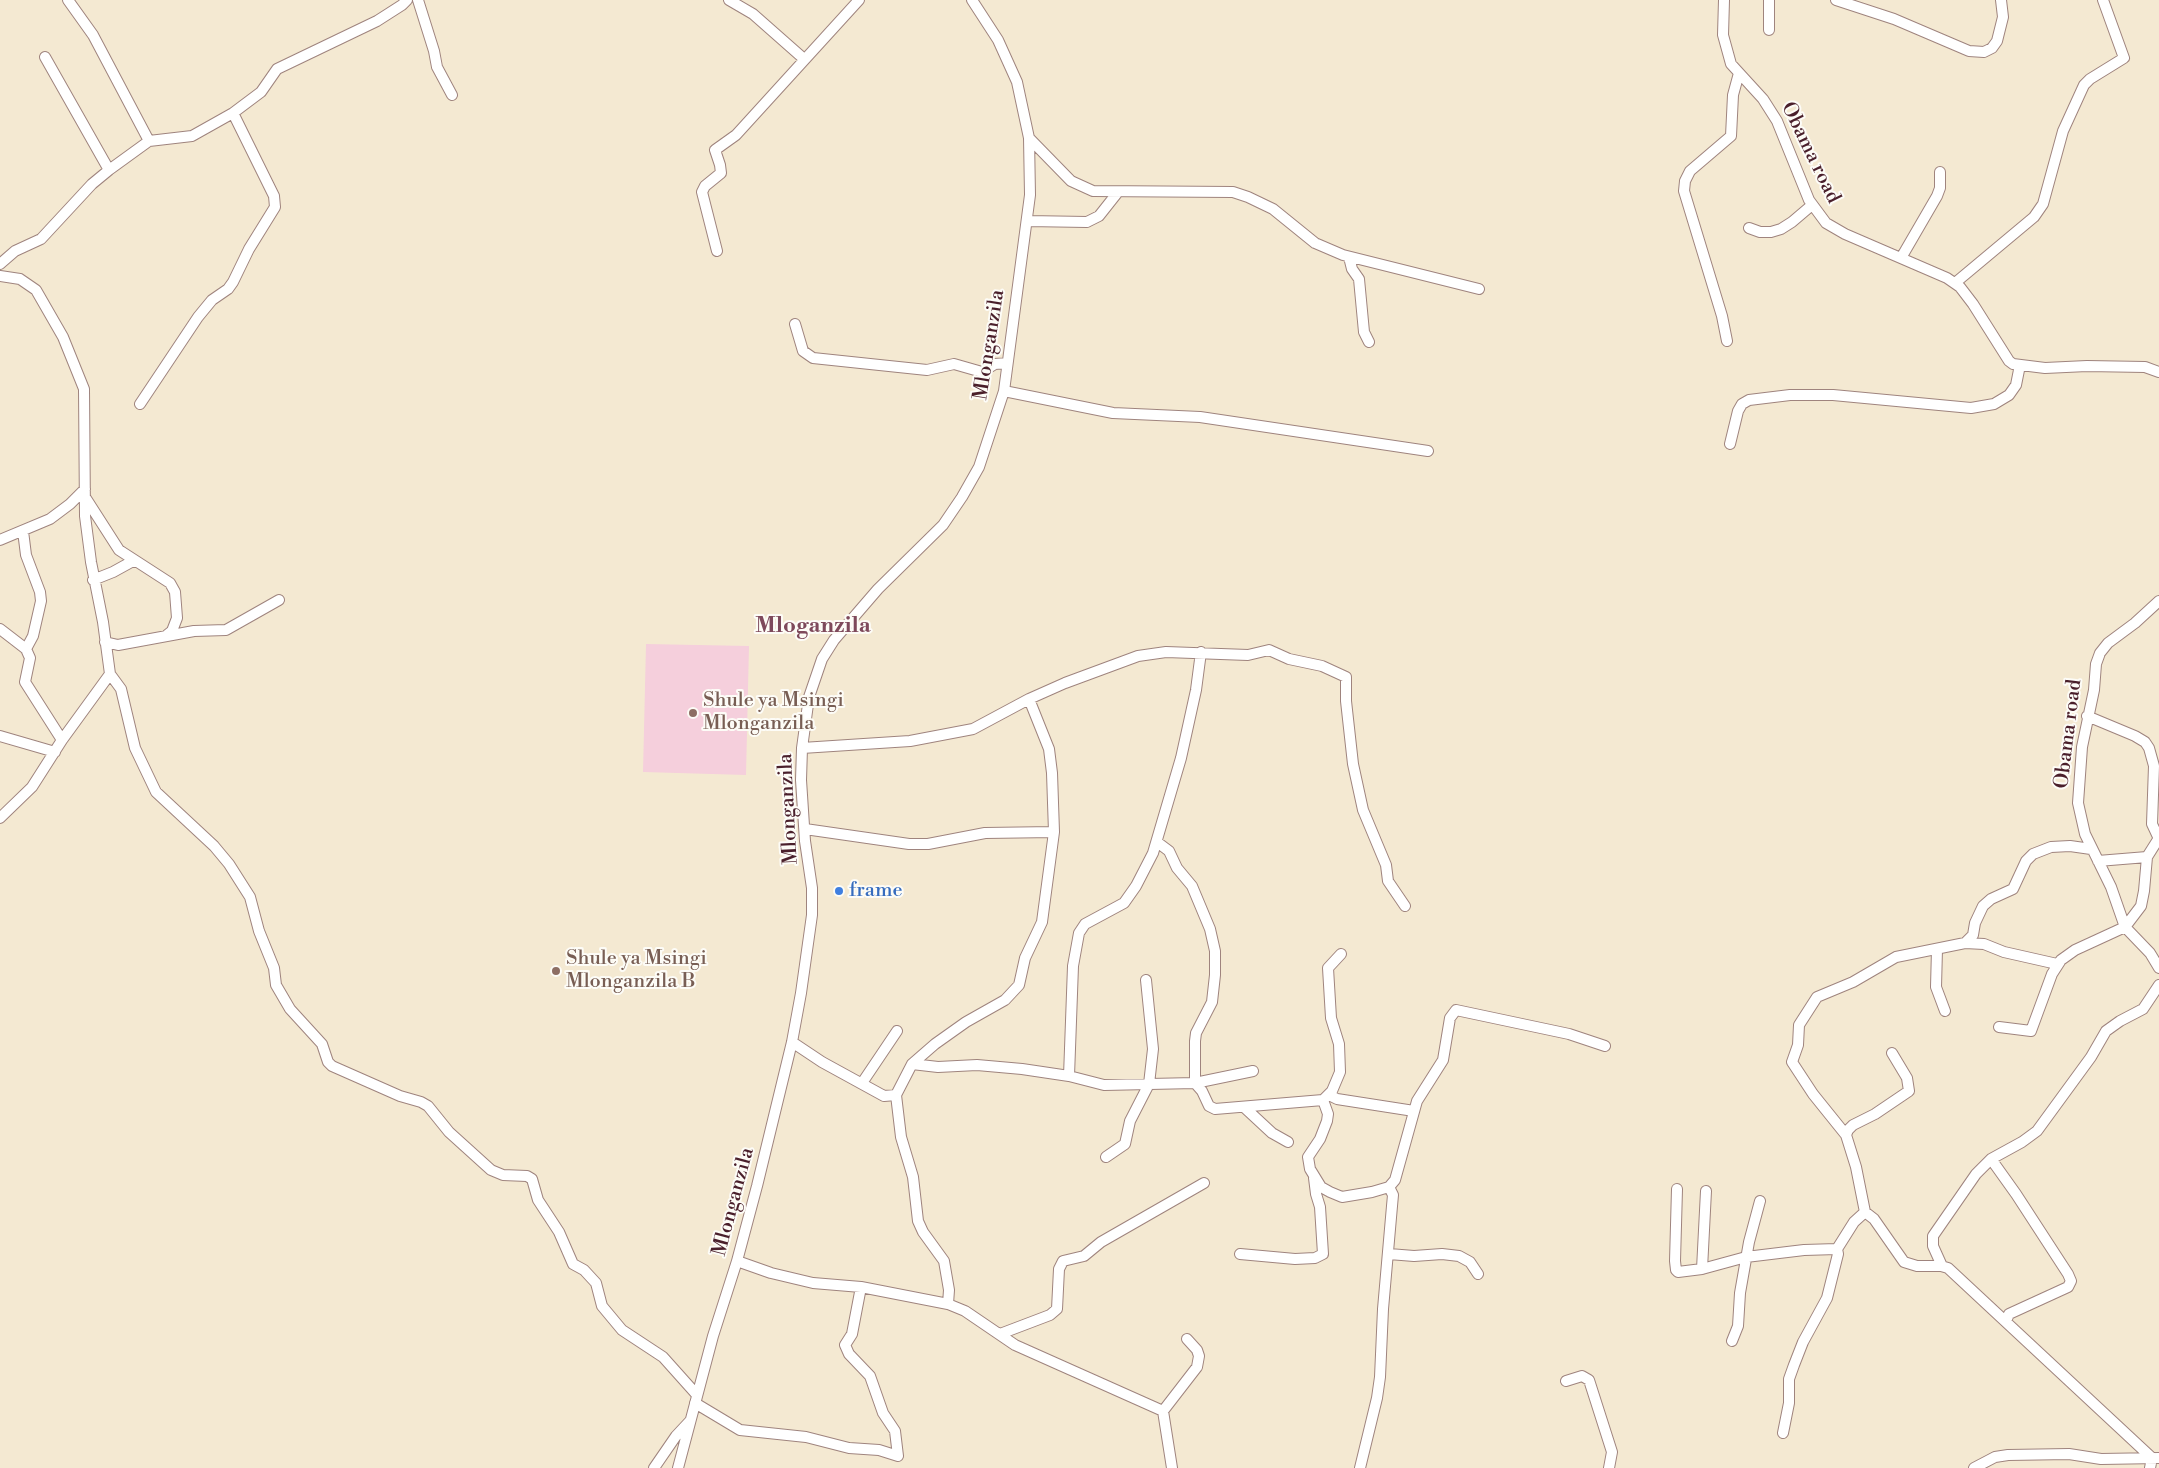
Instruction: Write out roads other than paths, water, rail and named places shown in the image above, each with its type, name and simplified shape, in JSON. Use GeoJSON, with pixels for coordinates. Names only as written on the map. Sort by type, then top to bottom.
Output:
{"type":"FeatureCollection","features":[{"type":"Feature","properties":{"kind":"street"},"geometry":{"type":"LineString","coordinates":[[68,0],[93,35],[149,141]]}},
{"type":"Feature","properties":{"kind":"street"},"geometry":{"type":"LineString","coordinates":[[0,264],[15,251],[41,239],[92,184],[149,141],[192,136],[233,113],[261,92],[277,68],[377,21],[407,0]]}},
{"type":"Feature","properties":{"kind":"street"},"geometry":{"type":"LineString","coordinates":[[418,0],[437,67],[452,95]]}},
{"type":"Feature","properties":{"kind":"street"},"geometry":{"type":"LineString","coordinates":[[729,0],[753,14],[804,59]]}},
{"type":"Feature","properties":{"kind":"street"},"geometry":{"type":"LineString","coordinates":[[717,251],[702,192],[705,186],[721,173],[714,150],[736,135],[859,0]]}},
{"type":"Feature","properties":{"kind":"street","name":"Mlonganzila"},"geometry":{"type":"LineString","coordinates":[[678,1468],[713,1336],[737,1261],[792,1042],[802,987],[812,915],[812,888],[801,780],[802,748],[809,697],[822,659],[858,611],[943,525],[979,467],[1004,391],[1030,195],[1029,138],[1017,82],[998,40],[972,0]]}},
{"type":"Feature","properties":{"kind":"street","name":"Obama road"},"geometry":{"type":"LineString","coordinates":[[1724,0],[1724,44],[1731,64],[1763,98],[1777,120],[1812,205],[1826,223],[1955,283],[1973,304],[2009,361],[2020,365]]}},
{"type":"Feature","properties":{"kind":"street"},"geometry":{"type":"LineString","coordinates":[[1769,0],[1769,30]]}},
{"type":"Feature","properties":{"kind":"street"},"geometry":{"type":"LineString","coordinates":[[1836,0],[1894,18],[1968,51],[1984,52],[1992,48],[1997,40],[2003,17],[2000,0]]}},
{"type":"Feature","properties":{"kind":"street"},"geometry":{"type":"LineString","coordinates":[[1955,283],[2034,217],[2043,204],[2064,131],[2084,85],[2090,79],[2124,58],[2103,0]]}},
{"type":"Feature","properties":{"kind":"street"},"geometry":{"type":"LineString","coordinates":[[45,57],[109,170]]}},
{"type":"Feature","properties":{"kind":"street"},"geometry":{"type":"LineString","coordinates":[[1727,341],[1722,316],[1684,191],[1684,181],[1690,171],[1731,136],[1733,95],[1739,73]]}},
{"type":"Feature","properties":{"kind":"street"},"geometry":{"type":"LineString","coordinates":[[140,404],[198,317],[212,300],[233,282],[249,248],[274,207],[274,196],[233,113]]}},
{"type":"Feature","properties":{"kind":"street"},"geometry":{"type":"LineString","coordinates":[[1029,138],[1076,184],[1093,191],[1233,192],[1273,209],[1315,242],[1349,257],[1478,290]]}},
{"type":"Feature","properties":{"kind":"street"},"geometry":{"type":"LineString","coordinates":[[1901,258],[1937,196],[1940,188],[1940,172]]}},
{"type":"Feature","properties":{"kind":"street"},"geometry":{"type":"LineString","coordinates":[[1027,221],[1087,222],[1099,216],[1118,192]]}},
{"type":"Feature","properties":{"kind":"street"},"geometry":{"type":"LineString","coordinates":[[1749,228],[1760,232],[1771,232],[1781,229],[1812,205]]}},
{"type":"Feature","properties":{"kind":"street"},"geometry":{"type":"LineString","coordinates":[[1349,257],[1352,269],[1358,279],[1364,332],[1369,342]]}},
{"type":"Feature","properties":{"kind":"street"},"geometry":{"type":"LineString","coordinates":[[0,276],[20,279],[36,290],[62,337],[84,388],[85,516],[110,674],[120,689],[132,738],[153,787],[214,846],[229,864],[250,896],[258,931],[274,968],[279,991],[290,1010],[322,1044],[328,1062],[340,1071],[428,1106],[449,1132],[491,1170],[502,1174],[527,1176],[532,1179],[538,1200],[563,1239],[572,1264],[584,1270],[596,1283],[602,1306],[622,1330],[663,1357],[696,1399],[725,1422],[740,1430],[806,1437],[849,1448],[879,1450],[898,1456],[895,1431],[883,1412],[870,1376],[849,1354],[844,1345],[852,1334],[861,1287]]}},
{"type":"Feature","properties":{"kind":"street"},"geometry":{"type":"LineString","coordinates":[[796,324],[803,351],[813,358],[927,370],[954,364],[982,372],[995,364],[1007,363]]}},
{"type":"Feature","properties":{"kind":"street"},"geometry":{"type":"LineString","coordinates":[[1730,444],[1738,411],[1742,404],[1749,400],[1790,395],[1832,395],[1971,408],[1994,404],[2010,395],[2016,385],[2020,365],[2045,368],[2087,366],[2157,369]]}},
{"type":"Feature","properties":{"kind":"street"},"geometry":{"type":"LineString","coordinates":[[1004,391],[1113,413],[1200,417],[1428,451]]}},
{"type":"Feature","properties":{"kind":"street"},"geometry":{"type":"LineString","coordinates":[[0,540],[50,519],[85,493]]}},
{"type":"Feature","properties":{"kind":"street"},"geometry":{"type":"LineString","coordinates":[[85,493],[114,544],[134,561],[154,570],[170,583],[175,592],[177,618],[172,631],[167,635]]}},
{"type":"Feature","properties":{"kind":"street"},"geometry":{"type":"LineString","coordinates":[[23,531],[26,555],[40,592],[41,601],[33,636],[26,649]]}},
{"type":"Feature","properties":{"kind":"street"},"geometry":{"type":"LineString","coordinates":[[94,580],[134,561]]}},
{"type":"Feature","properties":{"kind":"street"},"geometry":{"type":"LineString","coordinates":[[105,642],[118,646],[167,635],[194,631],[226,630],[278,600]]}},
{"type":"Feature","properties":{"kind":"street","name":"Obama road"},"geometry":{"type":"LineString","coordinates":[[2159,601],[2135,623],[2108,643],[2100,653],[2096,664],[2094,690],[2082,747],[2078,803],[2085,834],[2111,887],[2125,927],[2155,952],[2159,968]]}},
{"type":"Feature","properties":{"kind":"street"},"geometry":{"type":"LineString","coordinates":[[0,628],[26,649],[30,658],[25,682],[62,740]]}},
{"type":"Feature","properties":{"kind":"street"},"geometry":{"type":"LineString","coordinates":[[802,748],[910,742],[973,729],[1029,699],[1065,683],[1138,656],[1166,652],[1248,655],[1269,650],[1289,658],[1322,666],[1346,677],[1346,701],[1353,764],[1363,810],[1386,865],[1388,881],[1405,906]]}},
{"type":"Feature","properties":{"kind":"street"},"geometry":{"type":"LineString","coordinates":[[1069,1076],[1073,966],[1079,933],[1084,924],[1124,903],[1136,886],[1157,842],[1181,758],[1196,690],[1200,652]]}},
{"type":"Feature","properties":{"kind":"street"},"geometry":{"type":"LineString","coordinates":[[0,818],[32,788],[62,740],[110,674]]}},
{"type":"Feature","properties":{"kind":"street"},"geometry":{"type":"LineString","coordinates":[[948,1304],[949,1290],[944,1261],[923,1232],[918,1221],[913,1177],[901,1137],[896,1095],[912,1064],[935,1044],[966,1022],[1005,1000],[1019,985],[1025,958],[1042,922],[1054,832],[1052,773],[1049,749],[1029,699]]}},
{"type":"Feature","properties":{"kind":"street"},"geometry":{"type":"LineString","coordinates":[[1999,1027],[2031,1031],[2057,964],[2075,950],[2125,927],[2141,906],[2147,857],[2159,839],[2152,824],[2154,760],[2146,742],[2087,716]]}},
{"type":"Feature","properties":{"kind":"street"},"geometry":{"type":"LineString","coordinates":[[0,736],[55,752]]}},
{"type":"Feature","properties":{"kind":"street"},"geometry":{"type":"LineString","coordinates":[[805,829],[909,844],[928,844],[985,833],[1054,832]]}},
{"type":"Feature","properties":{"kind":"street"},"geometry":{"type":"LineString","coordinates":[[1157,842],[1169,851],[1178,868],[1192,886],[1212,936],[1215,958],[1214,992],[1212,1002],[1196,1033],[1195,1083],[1202,1091],[1207,1103],[1212,1108],[1244,1107],[1326,1098],[1414,1111]]}},
{"type":"Feature","properties":{"kind":"street"},"geometry":{"type":"LineString","coordinates":[[1966,943],[1973,935],[1975,923],[1983,906],[1990,900],[2013,889],[2026,861],[2033,854],[2051,848],[2070,846],[2091,849]]}},
{"type":"Feature","properties":{"kind":"street"},"geometry":{"type":"LineString","coordinates":[[2098,861],[2147,857]]}},
{"type":"Feature","properties":{"kind":"street"},"geometry":{"type":"LineString","coordinates":[[2057,964],[2004,952],[1984,944],[1966,943],[1896,957],[1853,982],[1822,994],[1812,1004],[1799,1025],[1798,1045],[1792,1062],[1813,1094],[1846,1135],[1856,1167],[1865,1212],[1874,1219],[1904,1262],[1917,1266],[1942,1266],[1948,1268],[2006,1321],[2080,1394],[2154,1461]]}},
{"type":"Feature","properties":{"kind":"street"},"geometry":{"type":"LineString","coordinates":[[1937,949],[1936,987],[1945,1012]]}},
{"type":"Feature","properties":{"kind":"street"},"geometry":{"type":"LineString","coordinates":[[1341,954],[1328,968],[1331,1018],[1338,1044],[1340,1061],[1335,1086],[1326,1098],[1327,1121],[1320,1139],[1308,1157],[1308,1165],[1321,1187],[1342,1196],[1389,1187],[1392,1184],[1397,1174],[1414,1111],[1421,1094],[1443,1060],[1450,1018],[1456,1010],[1569,1034],[1605,1046]]}},
{"type":"Feature","properties":{"kind":"street"},"geometry":{"type":"LineString","coordinates":[[1106,1157],[1125,1144],[1130,1121],[1149,1084],[1153,1049],[1146,980]]}},
{"type":"Feature","properties":{"kind":"street"},"geometry":{"type":"LineString","coordinates":[[1942,1266],[1933,1247],[1934,1236],[1976,1174],[1991,1159],[2022,1142],[2037,1131],[2091,1057],[2106,1031],[2143,1009],[2159,985]]}},
{"type":"Feature","properties":{"kind":"street"},"geometry":{"type":"LineString","coordinates":[[862,1083],[896,1031]]}},
{"type":"Feature","properties":{"kind":"street"},"geometry":{"type":"LineString","coordinates":[[792,1042],[822,1062],[884,1096],[896,1095]]}},
{"type":"Feature","properties":{"kind":"street"},"geometry":{"type":"LineString","coordinates":[[1846,1135],[1852,1125],[1875,1114],[1910,1091],[1907,1078],[1892,1053]]}},
{"type":"Feature","properties":{"kind":"street"},"geometry":{"type":"LineString","coordinates":[[912,1064],[938,1066],[977,1065],[1069,1076],[1104,1086],[1195,1083],[1253,1071]]}},
{"type":"Feature","properties":{"kind":"street"},"geometry":{"type":"LineString","coordinates":[[1244,1107],[1272,1133],[1288,1142]]}},
{"type":"Feature","properties":{"kind":"street"},"geometry":{"type":"LineString","coordinates":[[1991,1159],[2068,1274],[2070,1281],[2068,1287],[2010,1314],[2006,1321]]}},
{"type":"Feature","properties":{"kind":"street"},"geometry":{"type":"LineString","coordinates":[[1240,1254],[1295,1259],[1315,1258],[1323,1254],[1320,1207],[1314,1177]]}},
{"type":"Feature","properties":{"kind":"street"},"geometry":{"type":"LineString","coordinates":[[1000,1334],[1050,1316],[1057,1309],[1059,1269],[1063,1261],[1084,1256],[1101,1242],[1204,1183]]}},
{"type":"Feature","properties":{"kind":"street"},"geometry":{"type":"LineString","coordinates":[[1360,1468],[1377,1398],[1393,1195],[1389,1187]]}},
{"type":"Feature","properties":{"kind":"street"},"geometry":{"type":"LineString","coordinates":[[1677,1189],[1676,1270],[1685,1272],[1702,1269],[1746,1257],[1797,1251],[1837,1249]]}},
{"type":"Feature","properties":{"kind":"street"},"geometry":{"type":"LineString","coordinates":[[1702,1269],[1706,1191]]}},
{"type":"Feature","properties":{"kind":"street"},"geometry":{"type":"LineString","coordinates":[[1732,1341],[1738,1326],[1740,1293],[1746,1257],[1760,1201]]}},
{"type":"Feature","properties":{"kind":"street"},"geometry":{"type":"LineString","coordinates":[[1783,1433],[1789,1403],[1789,1379],[1802,1342],[1827,1298],[1838,1254],[1837,1249],[1849,1229],[1865,1212]]}},
{"type":"Feature","properties":{"kind":"street"},"geometry":{"type":"LineString","coordinates":[[1389,1254],[1414,1256],[1442,1254],[1459,1256],[1470,1262],[1478,1274]]}},
{"type":"Feature","properties":{"kind":"street"},"geometry":{"type":"LineString","coordinates":[[737,1261],[771,1273],[813,1283],[861,1287],[948,1304],[965,1310],[1022,1348],[1163,1411]]}},
{"type":"Feature","properties":{"kind":"street"},"geometry":{"type":"LineString","coordinates":[[1172,1468],[1163,1411],[1197,1367],[1199,1356],[1197,1350],[1187,1339]]}},
{"type":"Feature","properties":{"kind":"street"},"geometry":{"type":"LineString","coordinates":[[1566,1381],[1582,1376],[1588,1380],[1612,1452],[1609,1468]]}},
{"type":"Feature","properties":{"kind":"street"},"geometry":{"type":"LineString","coordinates":[[654,1468],[676,1436],[691,1420]]}},
{"type":"Feature","properties":{"kind":"street"},"geometry":{"type":"LineString","coordinates":[[1969,1468],[1974,1468],[1995,1457],[2008,1454],[2069,1454],[2101,1459],[2154,1461]]}},
{"type":"Feature","properties":{"kind":"place","name":"Shule ya Msingi Mlonganzila"},"geometry":{"type":"Point","coordinates":[693,713]}},
{"type":"Feature","properties":{"kind":"place","name":"frame"},"geometry":{"type":"Point","coordinates":[839,891]}},
{"type":"Feature","properties":{"kind":"place","name":"Shule ya Msingi Mlonganzila B"},"geometry":{"type":"Point","coordinates":[556,971]}},
{"type":"Feature","properties":{"kind":"district","name":"Mloganzila"},"geometry":{"type":"Point","coordinates":[813,627]}}]}
